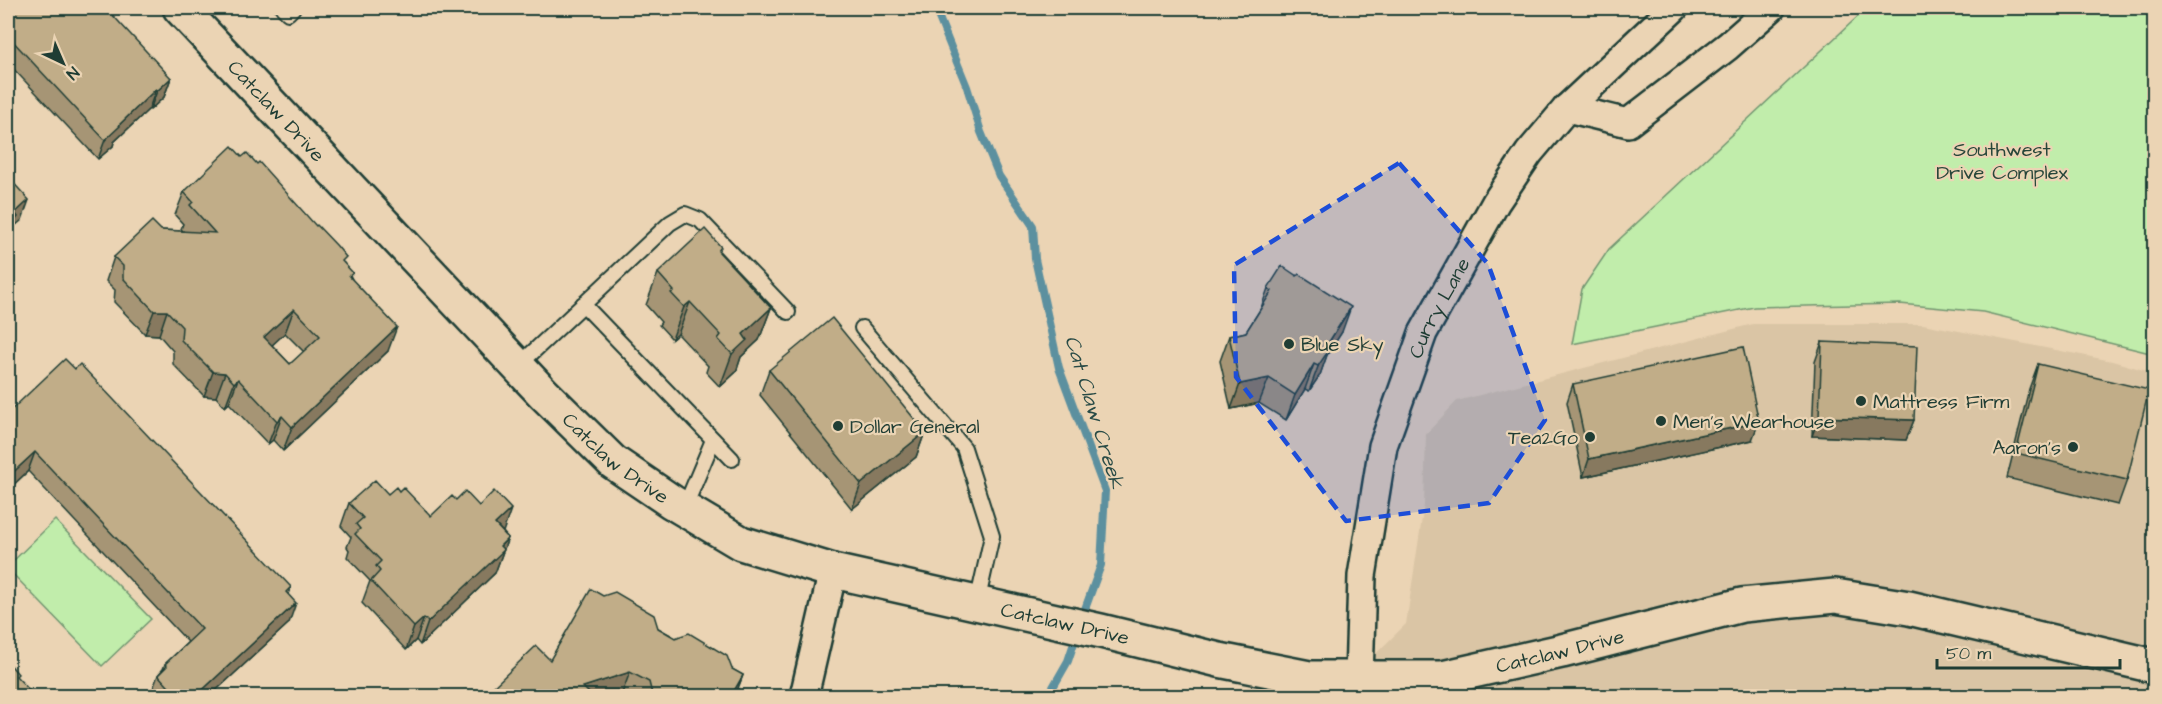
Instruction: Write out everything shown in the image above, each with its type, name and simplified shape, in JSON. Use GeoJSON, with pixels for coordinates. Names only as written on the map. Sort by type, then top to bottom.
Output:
{"type":"FeatureCollection","features":[{"type":"Feature","properties":{"kind":"street","name":"Catclaw Drive"},"geometry":{"type":"LineString","coordinates":[[180,8],[518,366],[613,462],[741,543],[833,571],[1219,660],[1309,678],[1442,678],[1562,651],[1742,605],[1835,596],[1909,608],[2154,666]]}},
{"type":"Feature","properties":{"kind":"street","name":"Curry Lane"},"geometry":{"type":"LineString","coordinates":[[1359,679],[1362,576],[1383,446],[1423,333],[1496,202],[1529,153],[1567,108],[1674,8]]}},
{"type":"Feature","properties":{"kind":"street"},"geometry":{"type":"LineString","coordinates":[[1567,108],[1628,123],[1728,46],[1771,8]]}},
{"type":"Feature","properties":{"kind":"street"},"geometry":{"type":"LineString","coordinates":[[804,696],[833,571]]}},
{"type":"Feature","properties":{"kind":"lane"},"geometry":{"type":"LineString","coordinates":[[283,8],[288,13],[293,8]]}},
{"type":"Feature","properties":{"kind":"lane"},"geometry":{"type":"LineString","coordinates":[[518,366],[670,223],[685,214],[700,220],[788,312]]}},
{"type":"Feature","properties":{"kind":"lane"},"geometry":{"type":"LineString","coordinates":[[583,304],[732,459]]}},
{"type":"Feature","properties":{"kind":"lane"},"geometry":{"type":"LineString","coordinates":[[862,328],[964,448],[992,536],[978,603]]}},
{"type":"Feature","properties":{"kind":"lane"},"geometry":{"type":"LineString","coordinates":[[684,509],[713,440]]}},
{"type":"Feature","properties":{"kind":"highlighted area"},"geometry":{"type":"Polygon","coordinates":[[[1399,163],[1488,264],[1545,420],[1489,503],[1346,521],[1236,377],[1234,265],[1399,163]]]}},
{"type":"Feature","properties":{"kind":"shaded area"},"geometry":{"type":"Polygon","coordinates":[[[1753,324],[1923,324],[2112,361],[2154,373],[2154,696],[1333,696],[1406,624],[1424,505],[1426,434],[1457,401],[1753,324]]]}},
{"type":"Feature","properties":{"kind":"shaded area"},"geometry":{"type":"Polygon","coordinates":[[[1162,687],[1214,696],[1152,696],[1162,687]]]}},
{"type":"Feature","properties":{"kind":"green space","name":"Southwest Drive Complex"},"geometry":{"type":"Polygon","coordinates":[[[1867,8],[2154,8],[2154,354],[1983,312],[1900,304],[1754,307],[1572,344],[1582,289],[1609,249],[1867,8]]]}},
{"type":"Feature","properties":{"kind":"green space"},"geometry":{"type":"Polygon","coordinates":[[[55,520],[151,619],[102,666],[8,569],[8,566],[55,520]]]}},
{"type":"Feature","properties":{"kind":"building"},"geometry":{"type":"Polygon","coordinates":[[[8,8],[106,8],[171,78],[157,91],[156,89],[105,140],[8,36],[8,8]]]}},
{"type":"Feature","properties":{"kind":"building"},"geometry":{"type":"Polygon","coordinates":[[[232,146],[242,157],[247,153],[257,164],[259,162],[337,246],[346,257],[342,261],[353,273],[349,276],[397,327],[292,427],[282,416],[277,421],[238,379],[234,383],[225,373],[213,372],[181,340],[182,327],[167,311],[154,311],[123,278],[123,266],[114,257],[152,221],[161,230],[215,233],[190,205],[193,202],[184,192],[232,146]],[[294,309],[264,337],[290,364],[320,336],[294,309]]]}},
{"type":"Feature","properties":{"kind":"building"},"geometry":{"type":"Polygon","coordinates":[[[8,177],[29,200],[15,213],[18,217],[8,228],[8,177]]]}},
{"type":"Feature","properties":{"kind":"building"},"geometry":{"type":"Polygon","coordinates":[[[705,229],[721,247],[718,251],[771,308],[743,334],[747,340],[732,354],[718,339],[721,335],[690,302],[684,307],[671,293],[674,291],[658,273],[705,229]]]}},
{"type":"Feature","properties":{"kind":"building","name":"Blue Sky"},"geometry":{"type":"Polygon","coordinates":[[[1282,266],[1297,276],[1299,274],[1351,307],[1325,348],[1329,350],[1318,366],[1314,364],[1295,395],[1269,378],[1240,384],[1229,336],[1246,332],[1272,291],[1268,288],[1282,266]]]}},
{"type":"Feature","properties":{"kind":"building","name":"Dollar General"},"geometry":{"type":"Polygon","coordinates":[[[832,318],[925,432],[861,484],[769,370],[832,318]]]}},
{"type":"Feature","properties":{"kind":"building","name":"Mattress Firm"},"geometry":{"type":"Polygon","coordinates":[[[1822,342],[1917,346],[1914,420],[1819,417],[1822,342]]]}},
{"type":"Feature","properties":{"kind":"building"},"geometry":{"type":"Polygon","coordinates":[[[1743,347],[1759,422],[1589,459],[1573,384],[1743,347]]]}},
{"type":"Feature","properties":{"kind":"building"},"geometry":{"type":"Polygon","coordinates":[[[65,359],[75,369],[80,364],[291,587],[286,592],[296,603],[196,696],[186,696],[182,692],[177,696],[158,675],[167,666],[165,664],[202,629],[35,452],[8,477],[8,413],[65,359]]]}},
{"type":"Feature","properties":{"kind":"building","name":"Aaron's"},"geometry":{"type":"Polygon","coordinates":[[[2038,364],[2149,390],[2127,480],[2016,453],[2038,364]]]}},
{"type":"Feature","properties":{"kind":"building"},"geometry":{"type":"Polygon","coordinates":[[[375,480],[388,494],[396,487],[399,491],[403,487],[431,516],[452,496],[456,500],[465,491],[479,506],[494,491],[511,509],[495,524],[508,538],[500,546],[504,550],[428,622],[424,618],[414,627],[371,581],[380,571],[376,566],[381,561],[355,534],[360,529],[356,524],[363,518],[349,503],[375,480]]]}},
{"type":"Feature","properties":{"kind":"building"},"geometry":{"type":"Polygon","coordinates":[[[591,589],[603,596],[615,592],[654,615],[658,628],[675,638],[689,633],[727,656],[732,669],[743,675],[731,696],[656,696],[652,694],[649,682],[630,672],[583,687],[592,696],[492,696],[488,692],[536,646],[550,660],[591,589]]]}},
{"type":"Feature","properties":{"kind":"building"},"geometry":{"type":"Polygon","coordinates":[[[8,662],[18,674],[16,676],[35,696],[8,696],[8,662]]]}},
{"type":"Feature","properties":{"kind":"waterway","name":"Cat Claw Creek"},"geometry":{"type":"LineString","coordinates":[[935,8],[999,176],[1033,226],[1035,259],[1059,368],[1105,491],[1101,565],[1081,620]]}},
{"type":"Feature","properties":{"kind":"waterway","name":"Cat Claw Creek"},"geometry":{"type":"LineString","coordinates":[[1048,696],[1068,661],[1077,634]]}},
{"type":"Feature","properties":{"kind":"place","name":"Blue Sky"},"geometry":{"type":"Point","coordinates":[1289,344]}},
{"type":"Feature","properties":{"kind":"place","name":"Mattress Firm"},"geometry":{"type":"Point","coordinates":[1861,401]}},
{"type":"Feature","properties":{"kind":"place","name":"Men's Wearhouse"},"geometry":{"type":"Point","coordinates":[1661,421]}},
{"type":"Feature","properties":{"kind":"place","name":"Dollar General"},"geometry":{"type":"Point","coordinates":[838,426]}},
{"type":"Feature","properties":{"kind":"place","name":"Tea2Go"},"geometry":{"type":"Point","coordinates":[1590,437]}},
{"type":"Feature","properties":{"kind":"place","name":"Aaron's"},"geometry":{"type":"Point","coordinates":[2073,447]}}]}
